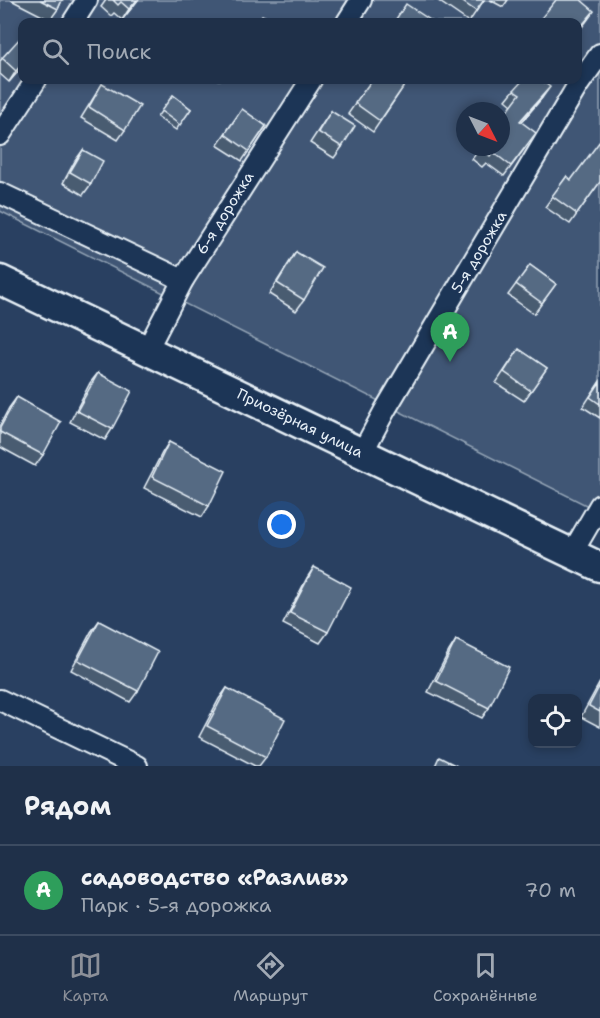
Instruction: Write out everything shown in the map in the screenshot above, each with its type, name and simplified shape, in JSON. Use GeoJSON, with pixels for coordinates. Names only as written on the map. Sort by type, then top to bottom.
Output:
{"type":"FeatureCollection","features":[{"type":"Feature","properties":{"kind":"street"},"geometry":{"type":"LineString","coordinates":[[76,18],[87,0]]}},
{"type":"Feature","properties":{"kind":"street"},"geometry":{"type":"LineString","coordinates":[[350,18],[361,0]]}},
{"type":"Feature","properties":{"kind":"street","name":"5-я дорожка"},"geometry":{"type":"LineString","coordinates":[[582,81],[600,54]]}},
{"type":"Feature","properties":{"kind":"street"},"geometry":{"type":"LineString","coordinates":[[0,135],[33,84]]}},
{"type":"Feature","properties":{"kind":"street","name":"6-я дорожка"},"geometry":{"type":"LineString","coordinates":[[147,350],[183,280],[307,84]]}},
{"type":"Feature","properties":{"kind":"street","name":"5-я дорожка"},"geometry":{"type":"LineString","coordinates":[[362,453],[391,400],[580,84]]}},
{"type":"Feature","properties":{"kind":"street"},"geometry":{"type":"LineString","coordinates":[[0,193],[183,280]]}},
{"type":"Feature","properties":{"kind":"street","name":"Приозёрная улица"},"geometry":{"type":"LineString","coordinates":[[0,280],[600,567]]}},
{"type":"Feature","properties":{"kind":"street"},"geometry":{"type":"LineString","coordinates":[[572,553],[600,505]]}},
{"type":"Feature","properties":{"kind":"street"},"geometry":{"type":"LineString","coordinates":[[0,700],[137,766]]}},
{"type":"Feature","properties":{"kind":"shaded area"},"geometry":{"type":"Polygon","coordinates":[[[0,0],[600,0],[600,512],[0,211],[0,0]]]}},
{"type":"Feature","properties":{"kind":"building"},"geometry":{"type":"Polygon","coordinates":[[[40,0],[62,0],[58,9],[40,0]]]}},
{"type":"Feature","properties":{"kind":"building"},"geometry":{"type":"Polygon","coordinates":[[[113,0],[137,0],[129,9],[121,2],[118,5],[113,0]]]}},
{"type":"Feature","properties":{"kind":"building"},"geometry":{"type":"Polygon","coordinates":[[[460,0],[484,0],[476,11],[460,0]]]}},
{"type":"Feature","properties":{"kind":"building"},"geometry":{"type":"Polygon","coordinates":[[[556,0],[581,0],[594,11],[582,25],[582,18],[541,18],[556,0]]]}},
{"type":"Feature","properties":{"kind":"building"},"geometry":{"type":"Polygon","coordinates":[[[406,4],[427,18],[397,18],[406,4]]]}},
{"type":"Feature","properties":{"kind":"building"},"geometry":{"type":"Polygon","coordinates":[[[18,40],[18,69],[16,71],[2,58],[18,40]]]}},
{"type":"Feature","properties":{"kind":"building"},"geometry":{"type":"Polygon","coordinates":[[[102,84],[140,106],[125,130],[89,107],[102,84]]]}},
{"type":"Feature","properties":{"kind":"building"},"geometry":{"type":"Polygon","coordinates":[[[369,84],[405,84],[380,121],[355,103],[369,84]]]}},
{"type":"Feature","properties":{"kind":"building"},"geometry":{"type":"Polygon","coordinates":[[[519,84],[546,84],[550,87],[520,121],[536,133],[511,166],[498,156],[510,156],[510,107],[520,94],[514,90],[519,84]]]}},
{"type":"Feature","properties":{"kind":"building"},"geometry":{"type":"Polygon","coordinates":[[[173,95],[191,109],[180,125],[161,111],[173,95]]]}},
{"type":"Feature","properties":{"kind":"building"},"geometry":{"type":"Polygon","coordinates":[[[242,109],[266,126],[249,151],[225,134],[242,109]]]}},
{"type":"Feature","properties":{"kind":"building"},"geometry":{"type":"Polygon","coordinates":[[[331,111],[355,126],[342,147],[318,132],[331,111]]]}},
{"type":"Feature","properties":{"kind":"building"},"geometry":{"type":"Polygon","coordinates":[[[600,141],[600,182],[577,214],[552,196],[567,176],[571,180],[600,141]]]}},
{"type":"Feature","properties":{"kind":"building"},"geometry":{"type":"Polygon","coordinates":[[[83,150],[103,161],[91,184],[70,172],[83,150]]]}},
{"type":"Feature","properties":{"kind":"building"},"geometry":{"type":"Polygon","coordinates":[[[296,252],[323,268],[304,300],[277,283],[296,252]]]}},
{"type":"Feature","properties":{"kind":"building"},"geometry":{"type":"Polygon","coordinates":[[[530,265],[556,284],[542,303],[516,284],[530,265]]]}},
{"type":"Feature","properties":{"kind":"building"},"geometry":{"type":"Polygon","coordinates":[[[519,349],[547,368],[531,391],[504,372],[519,349]]]}},
{"type":"Feature","properties":{"kind":"building"},"geometry":{"type":"Polygon","coordinates":[[[98,373],[132,391],[112,429],[77,411],[98,373]]]}},
{"type":"Feature","properties":{"kind":"building"},"geometry":{"type":"Polygon","coordinates":[[[600,382],[600,404],[590,397],[600,382]]]}},
{"type":"Feature","properties":{"kind":"building"},"geometry":{"type":"Polygon","coordinates":[[[17,397],[61,422],[43,455],[0,432],[17,397]]]}},
{"type":"Feature","properties":{"kind":"building"},"geometry":{"type":"Polygon","coordinates":[[[169,442],[226,471],[209,506],[152,477],[169,442]]]}},
{"type":"Feature","properties":{"kind":"building"},"geometry":{"type":"Polygon","coordinates":[[[314,567],[351,587],[328,632],[290,613],[314,567]]]}},
{"type":"Feature","properties":{"kind":"building"},"geometry":{"type":"Polygon","coordinates":[[[99,621],[158,652],[138,691],[78,660],[99,621]]]}},
{"type":"Feature","properties":{"kind":"building"},"geometry":{"type":"Polygon","coordinates":[[[456,640],[509,667],[489,708],[436,681],[456,640]]]}},
{"type":"Feature","properties":{"kind":"building"},"geometry":{"type":"Polygon","coordinates":[[[600,685],[600,712],[589,706],[600,685]]]}},
{"type":"Feature","properties":{"kind":"building"},"geometry":{"type":"Polygon","coordinates":[[[227,688],[285,719],[266,757],[207,726],[227,688]]]}},
{"type":"Feature","properties":{"kind":"building"},"geometry":{"type":"Polygon","coordinates":[[[439,757],[457,766],[435,766],[439,757]]]}},
{"type":"Feature","properties":{"kind":"place","name":"садоводство «Разлив»"},"geometry":{"type":"Point","coordinates":[450,362]}}]}
